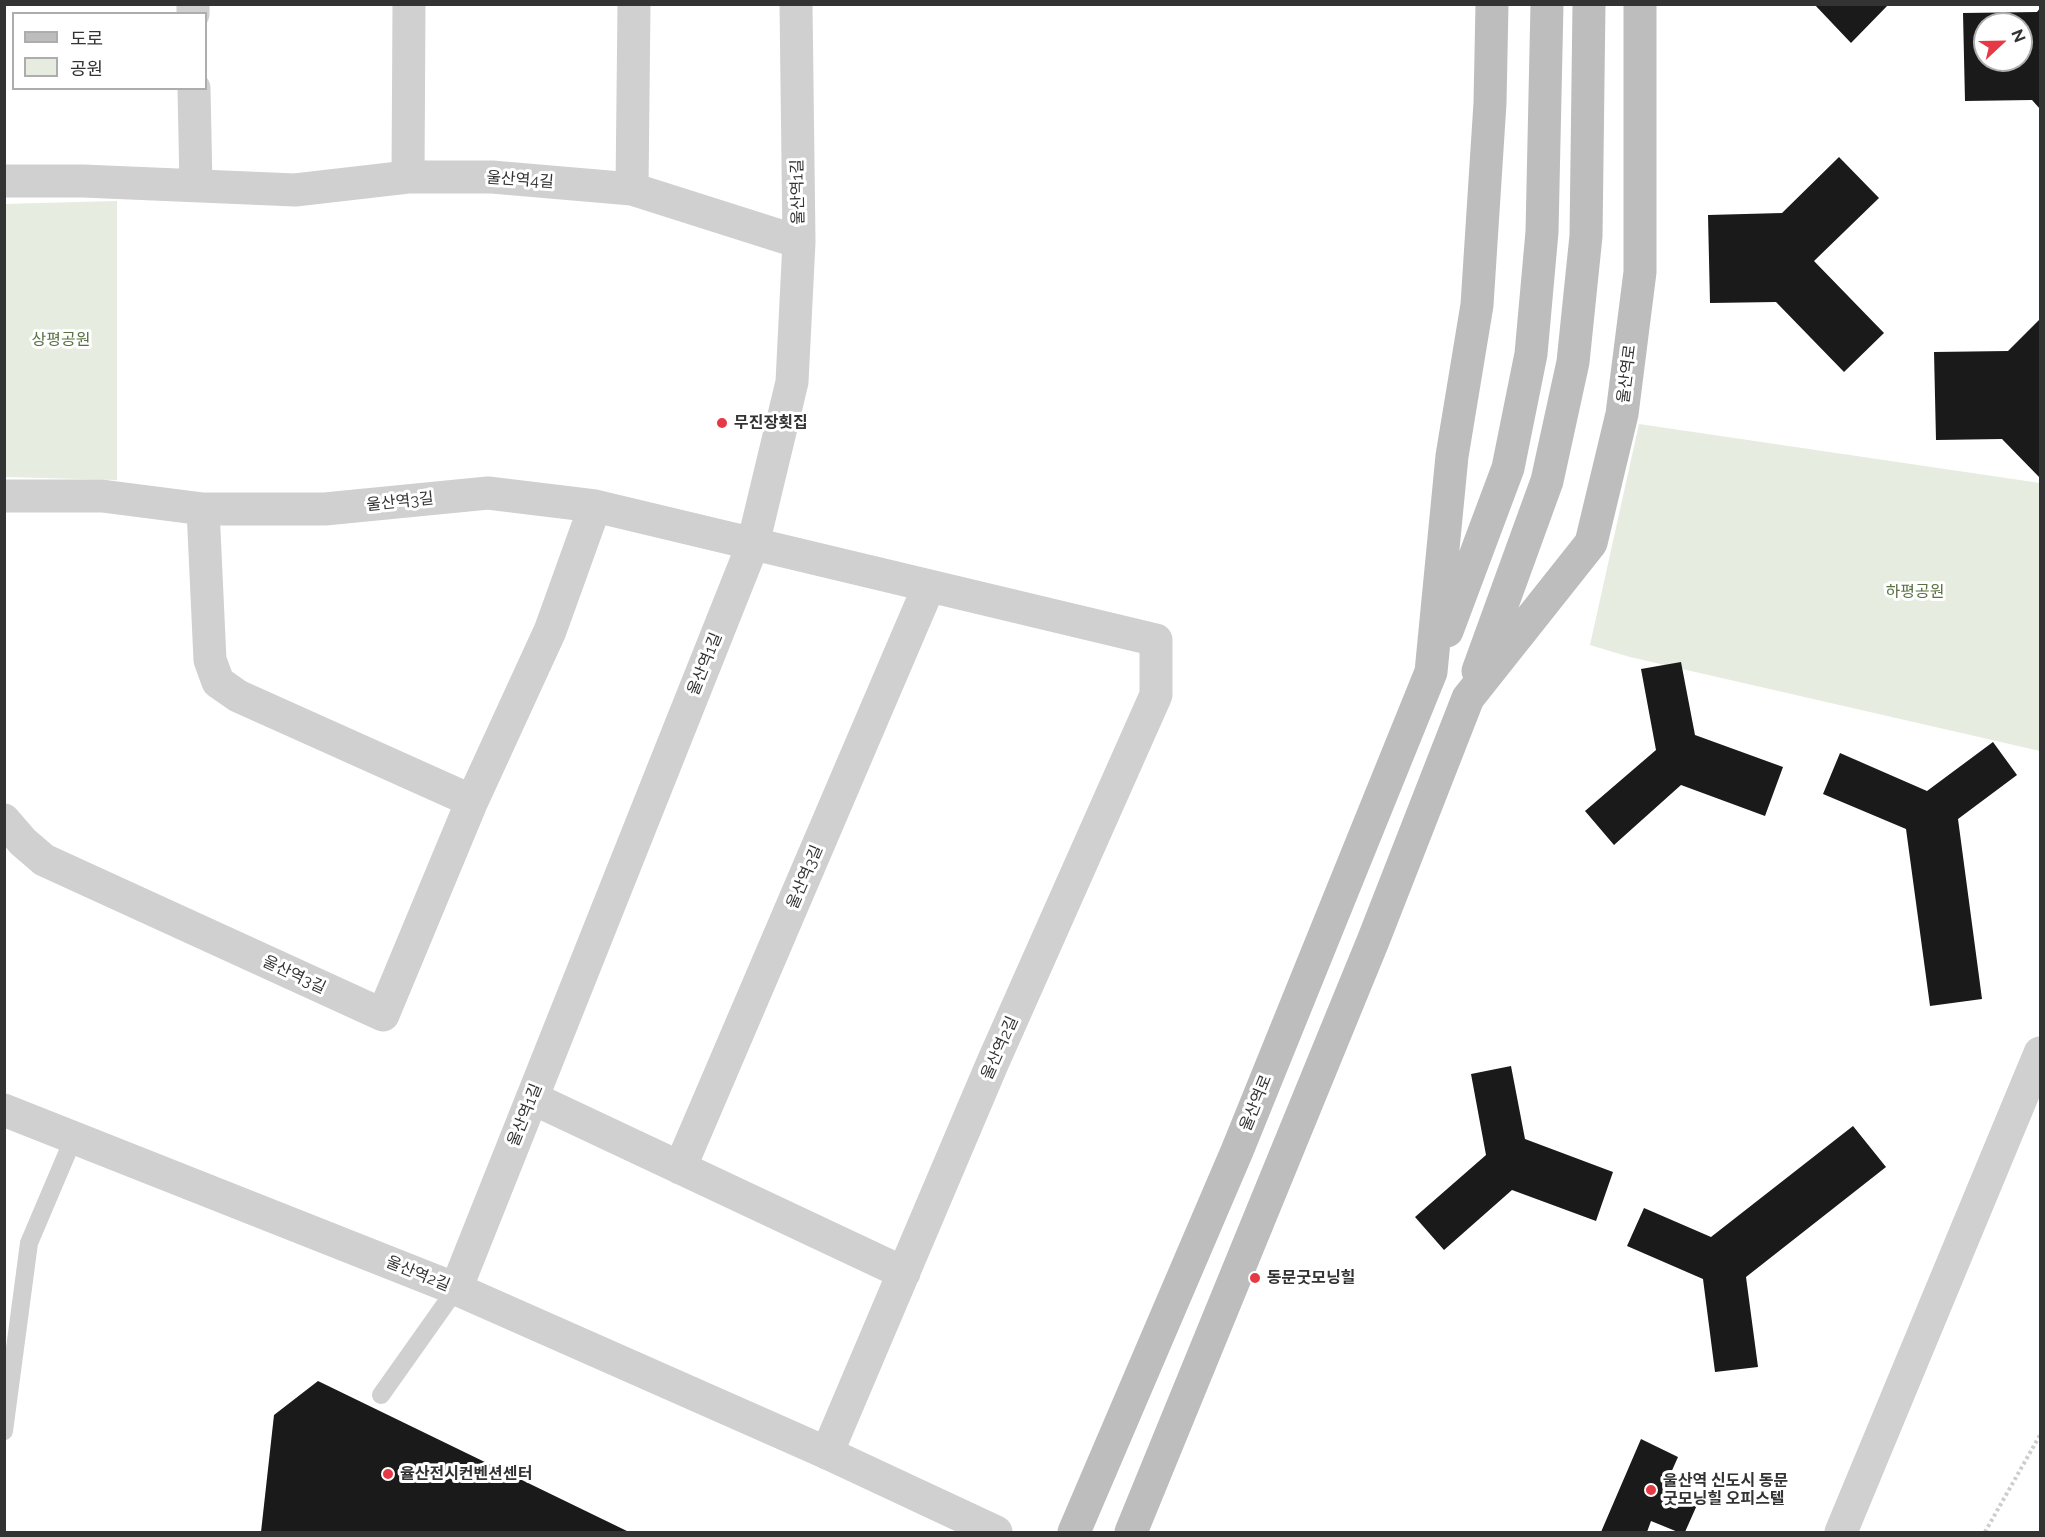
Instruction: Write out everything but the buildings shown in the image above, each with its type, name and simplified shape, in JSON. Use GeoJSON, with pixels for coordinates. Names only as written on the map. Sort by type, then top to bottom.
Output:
{"type":"FeatureCollection","features":[{"type":"Feature","properties":{"kind":"main road","name":"울산역로"},"geometry":{"type":"LineString","coordinates":[[1431,672],[1452,456],[1477,305],[1490,103],[1492,4]]}},
{"type":"Feature","properties":{"kind":"main road","name":"울산역로"},"geometry":{"type":"LineString","coordinates":[[1074,1533],[1236,1151],[1431,672],[1508,468],[1531,354],[1542,232],[1547,4]]}},
{"type":"Feature","properties":{"kind":"main road","name":"울산역로"},"geometry":{"type":"LineString","coordinates":[[1131,1533],[1373,941],[1468,698],[1547,481],[1574,362],[1586,236],[1589,4]]}},
{"type":"Feature","properties":{"kind":"main road","name":"울산역로"},"geometry":{"type":"LineString","coordinates":[[1468,698],[1591,543],[1622,414],[1640,272],[1640,4]]}},
{"type":"Feature","properties":{"kind":"street"},"geometry":{"type":"LineString","coordinates":[[408,177],[409,4]]}},
{"type":"Feature","properties":{"kind":"street"},"geometry":{"type":"LineString","coordinates":[[632,189],[634,4]]}},
{"type":"Feature","properties":{"kind":"street","name":"울산역1길"},"geometry":{"type":"LineString","coordinates":[[456,1289],[753,544],[792,382],[799,242],[796,4]]}},
{"type":"Feature","properties":{"kind":"street"},"geometry":{"type":"LineString","coordinates":[[194,90],[196,186]]}},
{"type":"Feature","properties":{"kind":"street","name":"울산역4길"},"geometry":{"type":"LineString","coordinates":[[4,181],[83,180],[295,190],[408,177],[492,177],[632,189],[799,242]]}},
{"type":"Feature","properties":{"kind":"street","name":"울산역3길"},"geometry":{"type":"LineString","coordinates":[[4,496],[102,496],[203,508],[325,509],[488,494],[595,506],[1156,640]]}},
{"type":"Feature","properties":{"kind":"street","name":"울산역3길"},"geometry":{"type":"LineString","coordinates":[[4,820],[22,842],[44,860],[383,1015],[472,801],[550,631],[595,506]]}},
{"type":"Feature","properties":{"kind":"street"},"geometry":{"type":"LineString","coordinates":[[203,508],[210,660],[219,682],[238,696],[472,801]]}},
{"type":"Feature","properties":{"kind":"street","name":"울산역3길"},"geometry":{"type":"LineString","coordinates":[[680,1168],[929,586]]}},
{"type":"Feature","properties":{"kind":"street","name":"울산역2길"},"geometry":{"type":"LineString","coordinates":[[827,1453],[993,1062],[1156,695],[1156,640]]}},
{"type":"Feature","properties":{"kind":"street"},"geometry":{"type":"LineString","coordinates":[[1841,1533],[2040,1053]]}},
{"type":"Feature","properties":{"kind":"street"},"geometry":{"type":"LineString","coordinates":[[532,1098],[904,1273]]}},
{"type":"Feature","properties":{"kind":"street","name":"울산역2길"},"geometry":{"type":"LineString","coordinates":[[4,1110],[456,1289],[827,1453],[996,1533]]}},
{"type":"Feature","properties":{"kind":"lane"},"geometry":{"type":"LineString","coordinates":[[4,1431],[28,1243],[74,1137]]}},
{"type":"Feature","properties":{"kind":"lane"},"geometry":{"type":"LineString","coordinates":[[381,1395],[456,1289]]}},
{"type":"Feature","properties":{"kind":"path"},"geometry":{"type":"LineString","coordinates":[[1985,1533],[2040,1435]]}},
{"type":"Feature","properties":{"kind":"green space","name":"상평공원"},"geometry":{"type":"Polygon","coordinates":[[[117,201],[117,480],[5,477],[5,204],[117,201]]]}},
{"type":"Feature","properties":{"kind":"green space","name":"하평공원"},"geometry":{"type":"Polygon","coordinates":[[[1639,424],[2040,483],[2040,751],[1630,657],[1590,645],[1639,424]]]}},
{"type":"Feature","properties":{"kind":"place","name":"무진장횟집"},"geometry":{"type":"Point","coordinates":[722,423]}},
{"type":"Feature","properties":{"kind":"place","name":"동문굿모닝힐"},"geometry":{"type":"Point","coordinates":[1255,1278]}},
{"type":"Feature","properties":{"kind":"place","name":"율산전시컨벤션센터"},"geometry":{"type":"Point","coordinates":[388,1474]}},
{"type":"Feature","properties":{"kind":"place","name":"울산역 신도시 동문 굿모닝힐 오피스텔"},"geometry":{"type":"Point","coordinates":[1651,1490]}}]}
